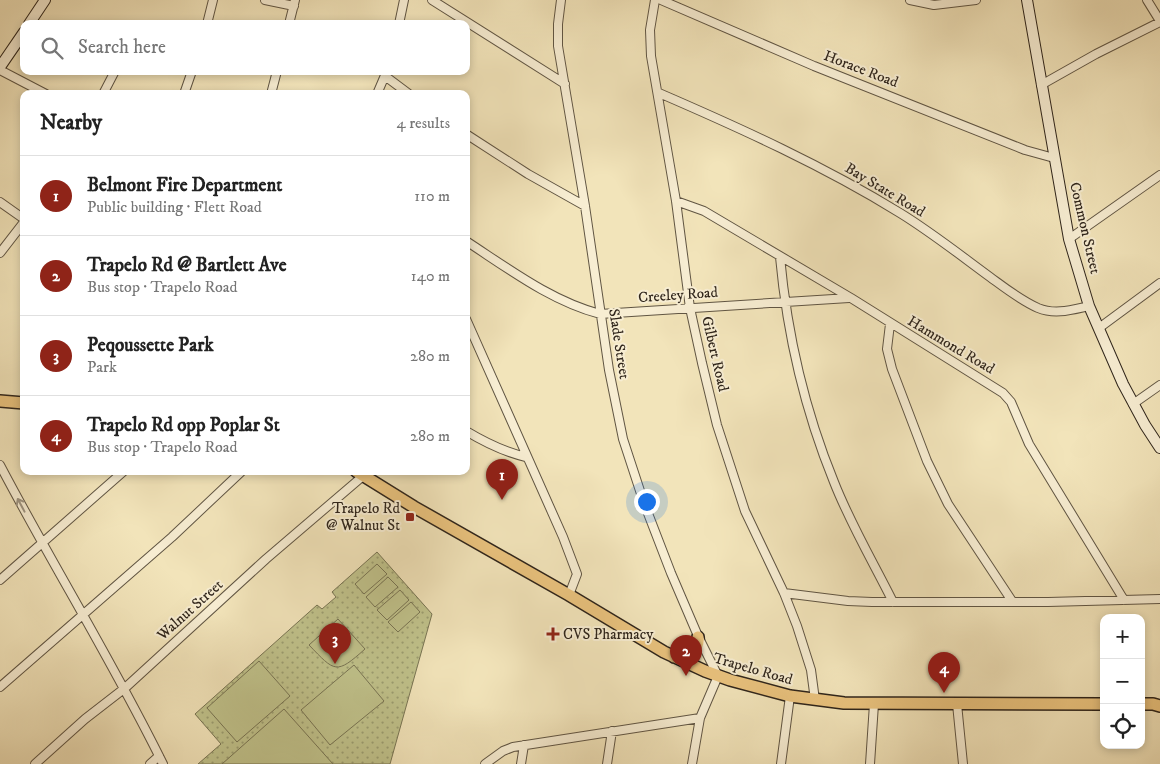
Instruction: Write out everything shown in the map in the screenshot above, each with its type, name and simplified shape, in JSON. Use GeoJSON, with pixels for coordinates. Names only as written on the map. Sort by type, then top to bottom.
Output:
{"type":"FeatureCollection","features":[{"type":"Feature","properties":{"kind":"main road"},"geometry":{"type":"LineString","coordinates":[[32,20],[45,0]]}},
{"type":"Feature","properties":{"kind":"main road","name":"Common Street"},"geometry":{"type":"LineString","coordinates":[[1027,0],[1038,53],[1041,85],[1069,239],[1089,306],[1123,384],[1160,448]]}},
{"type":"Feature","properties":{"kind":"main road"},"geometry":{"type":"LineString","coordinates":[[0,69],[20,38]]}},
{"type":"Feature","properties":{"kind":"main road"},"geometry":{"type":"LineString","coordinates":[[0,401],[20,403]]}},
{"type":"Feature","properties":{"kind":"main road","name":"Trapelo Road"},"geometry":{"type":"LineString","coordinates":[[361,475],[674,657],[718,676],[790,696],[814,700],[874,704],[1100,704]]}},
{"type":"Feature","properties":{"kind":"main road"},"geometry":{"type":"LineString","coordinates":[[674,657],[688,653],[697,647],[699,644],[698,637]]}},
{"type":"Feature","properties":{"kind":"street"},"geometry":{"type":"LineString","coordinates":[[208,20],[213,0]]}},
{"type":"Feature","properties":{"kind":"street"},"geometry":{"type":"LineString","coordinates":[[265,0],[294,3],[290,20]]}},
{"type":"Feature","properties":{"kind":"street"},"geometry":{"type":"LineString","coordinates":[[400,20],[404,0]]}},
{"type":"Feature","properties":{"kind":"street"},"geometry":{"type":"LineString","coordinates":[[432,0],[463,20]]}},
{"type":"Feature","properties":{"kind":"street","name":"Slade Street"},"geometry":{"type":"LineString","coordinates":[[561,0],[558,46],[585,206],[609,370],[623,439],[644,503],[668,564],[698,637],[718,676]]}},
{"type":"Feature","properties":{"kind":"street","name":"Gilbert Road"},"geometry":{"type":"LineString","coordinates":[[655,0],[650,30],[651,56],[659,93],[676,201],[690,308],[717,425],[746,511],[797,626],[811,670],[814,700]]}},
{"type":"Feature","properties":{"kind":"street","name":"Horace Road"},"geometry":{"type":"LineString","coordinates":[[661,0],[814,66],[1025,150],[1054,158]]}},
{"type":"Feature","properties":{"kind":"street"},"geometry":{"type":"LineString","coordinates":[[910,0],[934,5],[976,0]]}},
{"type":"Feature","properties":{"kind":"street"},"geometry":{"type":"LineString","coordinates":[[1041,85],[1160,21],[1146,0]]}},
{"type":"Feature","properties":{"kind":"street"},"geometry":{"type":"LineString","coordinates":[[470,24],[564,84]]}},
{"type":"Feature","properties":{"kind":"street"},"geometry":{"type":"LineString","coordinates":[[0,69],[39,90]]}},
{"type":"Feature","properties":{"kind":"street"},"geometry":{"type":"LineString","coordinates":[[105,90],[113,75]]}},
{"type":"Feature","properties":{"kind":"street"},"geometry":{"type":"LineString","coordinates":[[185,90],[191,75]]}},
{"type":"Feature","properties":{"kind":"street"},"geometry":{"type":"LineString","coordinates":[[272,90],[276,75]]}},
{"type":"Feature","properties":{"kind":"street"},"geometry":{"type":"LineString","coordinates":[[379,90],[385,75]]}},
{"type":"Feature","properties":{"kind":"street"},"geometry":{"type":"LineString","coordinates":[[386,75],[404,90]]}},
{"type":"Feature","properties":{"kind":"street","name":"Bay State Road"},"geometry":{"type":"LineString","coordinates":[[659,93],[735,126],[860,188],[902,215],[1013,294],[1038,308],[1052,312],[1064,312],[1089,306]]}},
{"type":"Feature","properties":{"kind":"street"},"geometry":{"type":"LineString","coordinates":[[470,137],[528,174],[585,206]]}},
{"type":"Feature","properties":{"kind":"street"},"geometry":{"type":"LineString","coordinates":[[1069,239],[1160,174]]}},
{"type":"Feature","properties":{"kind":"street","name":"Hammond Road"},"geometry":{"type":"LineString","coordinates":[[676,201],[704,211],[851,298],[1003,393],[1011,402],[1029,444],[1124,600]]}},
{"type":"Feature","properties":{"kind":"street"},"geometry":{"type":"LineString","coordinates":[[0,202],[20,218]]}},
{"type":"Feature","properties":{"kind":"street"},"geometry":{"type":"LineString","coordinates":[[0,253],[20,226]]}},
{"type":"Feature","properties":{"kind":"street","name":"Creeley Road"},"geometry":{"type":"LineString","coordinates":[[470,244],[560,300],[583,310],[600,314],[851,298]]}},
{"type":"Feature","properties":{"kind":"street"},"geometry":{"type":"LineString","coordinates":[[780,257],[784,301],[803,384],[820,442],[851,522],[871,556],[893,602]]}},
{"type":"Feature","properties":{"kind":"street"},"geometry":{"type":"LineString","coordinates":[[1099,328],[1160,283]]}},
{"type":"Feature","properties":{"kind":"street"},"geometry":{"type":"LineString","coordinates":[[890,324],[887,349],[892,369],[927,461],[948,504],[1012,601]]}},
{"type":"Feature","properties":{"kind":"street"},"geometry":{"type":"LineString","coordinates":[[470,328],[563,537],[577,574],[569,595]]}},
{"type":"Feature","properties":{"kind":"street"},"geometry":{"type":"LineString","coordinates":[[1134,404],[1160,385]]}},
{"type":"Feature","properties":{"kind":"street"},"geometry":{"type":"LineString","coordinates":[[470,434],[488,445],[508,453],[526,457]]}},
{"type":"Feature","properties":{"kind":"street"},"geometry":{"type":"LineString","coordinates":[[0,466],[42,544],[125,688],[163,764]]}},
{"type":"Feature","properties":{"kind":"street"},"geometry":{"type":"LineString","coordinates":[[0,580],[120,475]]}},
{"type":"Feature","properties":{"kind":"street"},"geometry":{"type":"LineString","coordinates":[[0,687],[172,536],[238,475]]}},
{"type":"Feature","properties":{"kind":"street","name":"Walnut Street"},"geometry":{"type":"LineString","coordinates":[[35,764],[85,719],[125,688],[358,475]]}},
{"type":"Feature","properties":{"kind":"street"},"geometry":{"type":"LineString","coordinates":[[784,593],[848,601],[893,602],[1160,599]]}},
{"type":"Feature","properties":{"kind":"street"},"geometry":{"type":"LineString","coordinates":[[692,764],[700,718],[718,676]]}},
{"type":"Feature","properties":{"kind":"street"},"geometry":{"type":"LineString","coordinates":[[781,764],[790,696]]}},
{"type":"Feature","properties":{"kind":"street"},"geometry":{"type":"LineString","coordinates":[[870,764],[874,704]]}},
{"type":"Feature","properties":{"kind":"street"},"geometry":{"type":"LineString","coordinates":[[957,704],[963,764]]}},
{"type":"Feature","properties":{"kind":"street"},"geometry":{"type":"LineString","coordinates":[[485,764],[503,751],[524,745],[700,718]]}},
{"type":"Feature","properties":{"kind":"street"},"geometry":{"type":"LineString","coordinates":[[607,764],[612,731]]}},
{"type":"Feature","properties":{"kind":"street"},"geometry":{"type":"LineString","coordinates":[[521,764],[524,745]]}},
{"type":"Feature","properties":{"kind":"street"},"geometry":{"type":"LineString","coordinates":[[150,764],[159,756]]}},
{"type":"Feature","properties":{"kind":"green space"},"geometry":{"type":"Polygon","coordinates":[[[377,552],[432,614],[390,764],[198,764],[221,744],[195,714],[317,605],[322,609],[336,597],[332,592],[377,552]]]}},
{"type":"Feature","properties":{"kind":"green space"},"geometry":{"type":"Polygon","coordinates":[[[377,564],[387,574],[364,594],[355,584],[377,564]]]}},
{"type":"Feature","properties":{"kind":"green space"},"geometry":{"type":"Polygon","coordinates":[[[388,577],[398,587],[375,607],[366,597],[388,577]]]}},
{"type":"Feature","properties":{"kind":"green space"},"geometry":{"type":"Polygon","coordinates":[[[400,590],[409,600],[387,620],[377,610],[400,590]]]}},
{"type":"Feature","properties":{"kind":"green space"},"geometry":{"type":"Polygon","coordinates":[[[411,602],[420,612],[398,632],[388,622],[411,602]]]}},
{"type":"Feature","properties":{"kind":"green space"},"geometry":{"type":"Polygon","coordinates":[[[338,619],[365,649],[348,663],[336,667],[325,661],[309,645],[338,619]]]}},
{"type":"Feature","properties":{"kind":"green space"},"geometry":{"type":"Polygon","coordinates":[[[259,661],[290,696],[237,742],[207,708],[259,661]]]}},
{"type":"Feature","properties":{"kind":"green space"},"geometry":{"type":"Polygon","coordinates":[[[354,665],[384,701],[330,745],[301,710],[354,665]]]}},
{"type":"Feature","properties":{"kind":"green space"},"geometry":{"type":"Polygon","coordinates":[[[284,709],[333,764],[222,764],[284,709]]]}},
{"type":"Feature","properties":{"kind":"place","name":"Belmont Fire Department"},"geometry":{"type":"Point","coordinates":[502,500]}},
{"type":"Feature","properties":{"kind":"place","name":"Trapelo Rd @ Walnut St"},"geometry":{"type":"Point","coordinates":[410,517]}},
{"type":"Feature","properties":{"kind":"place","name":"CVS Pharmacy"},"geometry":{"type":"Point","coordinates":[553,634]}},
{"type":"Feature","properties":{"kind":"place","name":"Peqoussette Park"},"geometry":{"type":"Point","coordinates":[335,664]}},
{"type":"Feature","properties":{"kind":"place","name":"Trapelo Rd @ Bartlett Ave"},"geometry":{"type":"Point","coordinates":[686,676]}},
{"type":"Feature","properties":{"kind":"place","name":"Trapelo Rd opp Poplar St"},"geometry":{"type":"Point","coordinates":[944,693]}}]}
